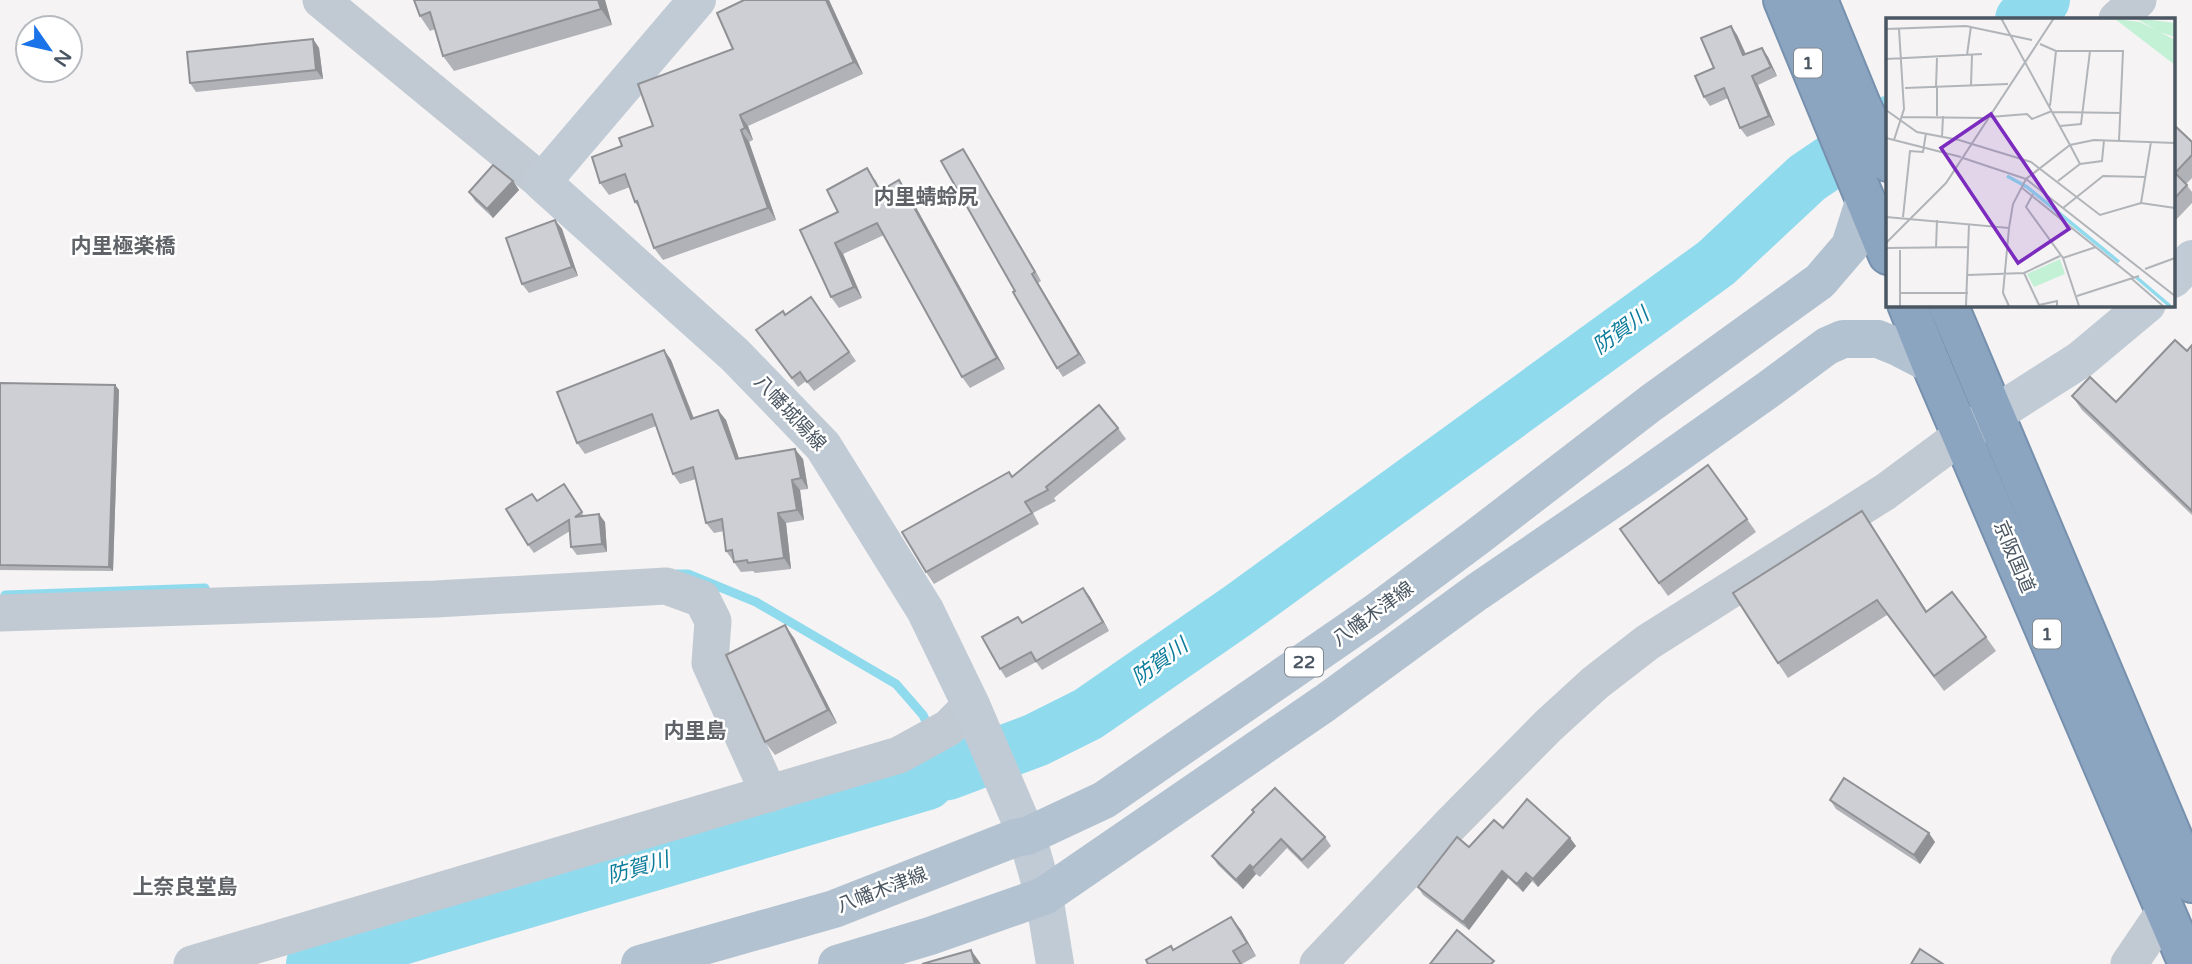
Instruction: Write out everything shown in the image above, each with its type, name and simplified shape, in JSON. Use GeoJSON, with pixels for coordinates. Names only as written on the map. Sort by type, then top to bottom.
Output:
{"type":"FeatureCollection","features":[{"type":"Feature","properties":{"kind":"highway","name":"1"},"geometry":{"type":"LineString","coordinates":[[1783,0],[1847,116],[1886,160]]}},
{"type":"Feature","properties":{"kind":"highway","name":"1"},"geometry":{"type":"LineString","coordinates":[[1818,0],[1847,116],[1863,195],[1886,250]]}},
{"type":"Feature","properties":{"kind":"highway","name":"京阪国道"},"geometry":{"type":"LineString","coordinates":[[1908,306],[1931,364],[1978,425],[2189,865]]}},
{"type":"Feature","properties":{"kind":"highway","name":"京阪国道"},"geometry":{"type":"LineString","coordinates":[[1948,306],[1978,425],[2165,911],[2188,964]]}},
{"type":"Feature","properties":{"kind":"main road"},"geometry":{"type":"LineString","coordinates":[[542,182],[697,0]]}},
{"type":"Feature","properties":{"kind":"main road","name":"八幡城陽線"},"geometry":{"type":"LineString","coordinates":[[542,182],[735,355],[823,446],[925,610],[971,705],[1027,836],[1044,896],[1055,964]]}},
{"type":"Feature","properties":{"kind":"main road","name":"八幡木津線"},"geometry":{"type":"LineString","coordinates":[[640,964],[834,909],[1015,838],[1027,836],[1104,800],[1365,620],[1651,403],[1820,281],[1850,246],[1863,195]]}},
{"type":"Feature","properties":{"kind":"main road"},"geometry":{"type":"LineString","coordinates":[[2174,278],[2192,259]]}},
{"type":"Feature","properties":{"kind":"main road"},"geometry":{"type":"LineString","coordinates":[[1978,425],[2080,360],[2145,306]]}},
{"type":"Feature","properties":{"kind":"main road","name":"22"},"geometry":{"type":"LineString","coordinates":[[837,964],[930,936],[1044,896],[1325,703],[1476,592],[1683,450],[1827,346],[1843,339],[1878,339],[1931,364]]}},
{"type":"Feature","properties":{"kind":"street"},"geometry":{"type":"LineString","coordinates":[[321,0],[542,182]]}},
{"type":"Feature","properties":{"kind":"street"},"geometry":{"type":"LineString","coordinates":[[2118,18],[2138,0]]}},
{"type":"Feature","properties":{"kind":"street"},"geometry":{"type":"LineString","coordinates":[[1318,964],[1453,822],[1548,726],[1595,683],[1648,642],[1885,492],[1978,425]]}},
{"type":"Feature","properties":{"kind":"street"},"geometry":{"type":"LineString","coordinates":[[0,613],[436,599],[666,586],[702,599],[713,621],[710,663],[769,794]]}},
{"type":"Feature","properties":{"kind":"street"},"geometry":{"type":"LineString","coordinates":[[192,964],[899,755],[948,728],[971,705]]}},
{"type":"Feature","properties":{"kind":"street"},"geometry":{"type":"LineString","coordinates":[[2129,964],[2165,911]]}},
{"type":"Feature","properties":{"kind":"building"},"geometry":{"type":"Polygon","coordinates":[[[414,0],[598,0],[601,9],[443,56],[430,12],[420,16],[414,0]]]}},
{"type":"Feature","properties":{"kind":"building"},"geometry":{"type":"Polygon","coordinates":[[[744,0],[826,0],[854,62],[740,115],[745,128],[741,130],[768,208],[654,248],[625,174],[600,183],[592,157],[622,146],[619,138],[653,126],[638,84],[733,49],[717,13],[744,0]]]}},
{"type":"Feature","properties":{"kind":"building"},"geometry":{"type":"Polygon","coordinates":[[[1731,26],[1743,55],[1762,48],[1771,67],[1752,76],[1769,116],[1740,128],[1724,88],[1704,97],[1695,76],[1714,68],[1701,38],[1731,26]]]}},
{"type":"Feature","properties":{"kind":"building"},"geometry":{"type":"Polygon","coordinates":[[[313,39],[316,70],[190,83],[187,52],[313,39]]]}},
{"type":"Feature","properties":{"kind":"building"},"geometry":{"type":"Polygon","coordinates":[[[2174,125],[2192,142],[2192,155],[2175,173],[2187,185],[2174,199],[2174,125]]]}},
{"type":"Feature","properties":{"kind":"building"},"geometry":{"type":"Polygon","coordinates":[[[963,149],[1079,354],[1057,368],[941,161],[963,149]]]}},
{"type":"Feature","properties":{"kind":"building"},"geometry":{"type":"Polygon","coordinates":[[[493,165],[513,181],[487,209],[469,192],[493,165]]]}},
{"type":"Feature","properties":{"kind":"building"},"geometry":{"type":"Polygon","coordinates":[[[867,168],[880,191],[899,180],[997,358],[962,377],[877,223],[835,243],[854,287],[831,297],[800,230],[838,212],[827,190],[867,168]]]}},
{"type":"Feature","properties":{"kind":"building"},"geometry":{"type":"Polygon","coordinates":[[[555,220],[572,267],[522,284],[506,238],[555,220]]]}},
{"type":"Feature","properties":{"kind":"building"},"geometry":{"type":"Polygon","coordinates":[[[811,297],[849,352],[807,382],[800,372],[792,378],[756,330],[783,311],[785,315],[811,297]]]}},
{"type":"Feature","properties":{"kind":"building"},"geometry":{"type":"Polygon","coordinates":[[[2175,340],[2187,351],[2192,345],[2192,511],[2072,396],[2090,377],[2116,402],[2175,340]]]}},
{"type":"Feature","properties":{"kind":"building"},"geometry":{"type":"Polygon","coordinates":[[[664,350],[691,419],[718,410],[736,459],[795,449],[801,478],[792,480],[797,510],[778,513],[784,558],[748,563],[747,560],[734,562],[732,550],[726,551],[722,519],[706,523],[693,467],[673,474],[652,414],[577,443],[557,392],[664,350]]]}},
{"type":"Feature","properties":{"kind":"building"},"geometry":{"type":"Polygon","coordinates":[[[0,383],[115,385],[109,567],[0,565],[0,383]]]}},
{"type":"Feature","properties":{"kind":"building"},"geometry":{"type":"Polygon","coordinates":[[[1099,405],[1118,428],[1046,487],[1048,490],[1025,502],[1032,513],[926,572],[902,532],[1009,472],[1012,477],[1099,405]]]}},
{"type":"Feature","properties":{"kind":"building"},"geometry":{"type":"Polygon","coordinates":[[[1708,465],[1747,519],[1659,583],[1620,529],[1708,465]]]}},
{"type":"Feature","properties":{"kind":"building"},"geometry":{"type":"Polygon","coordinates":[[[564,484],[582,512],[575,517],[599,514],[602,544],[571,547],[569,520],[528,545],[506,509],[532,494],[537,501],[564,484]]]}},
{"type":"Feature","properties":{"kind":"building"},"geometry":{"type":"Polygon","coordinates":[[[1862,511],[1926,612],[1952,592],[1986,637],[1934,676],[1877,600],[1778,663],[1733,593],[1862,511]]]}},
{"type":"Feature","properties":{"kind":"building"},"geometry":{"type":"Polygon","coordinates":[[[1083,588],[1103,622],[1036,661],[1031,652],[1000,669],[982,637],[1018,617],[1022,623],[1083,588]]]}},
{"type":"Feature","properties":{"kind":"building"},"geometry":{"type":"Polygon","coordinates":[[[785,625],[828,710],[765,742],[726,655],[785,625]]]}},
{"type":"Feature","properties":{"kind":"building"},"geometry":{"type":"Polygon","coordinates":[[[1844,778],[1929,833],[1914,855],[1830,800],[1844,778]]]}},
{"type":"Feature","properties":{"kind":"building"},"geometry":{"type":"Polygon","coordinates":[[[1275,788],[1325,837],[1302,860],[1281,839],[1253,868],[1250,865],[1236,880],[1212,856],[1275,788]]]}},
{"type":"Feature","properties":{"kind":"building"},"geometry":{"type":"Polygon","coordinates":[[[1527,799],[1570,838],[1533,879],[1526,873],[1517,884],[1502,871],[1463,922],[1418,887],[1457,837],[1469,847],[1494,820],[1503,828],[1527,799]]]}},
{"type":"Feature","properties":{"kind":"building"},"geometry":{"type":"Polygon","coordinates":[[[1231,917],[1247,943],[1233,951],[1241,964],[1148,964],[1146,960],[1171,946],[1173,950],[1231,917]]]}},
{"type":"Feature","properties":{"kind":"building"},"geometry":{"type":"Polygon","coordinates":[[[1457,930],[1494,961],[1491,964],[1430,964],[1457,930]]]}},
{"type":"Feature","properties":{"kind":"building"},"geometry":{"type":"Polygon","coordinates":[[[1920,949],[1943,964],[1911,964],[1920,949]]]}},
{"type":"Feature","properties":{"kind":"building"},"geometry":{"type":"Polygon","coordinates":[[[971,950],[975,964],[922,964],[971,950]]]}},
{"type":"Feature","properties":{"kind":"waterway","name":"防賀川"},"geometry":{"type":"LineString","coordinates":[[2023,18],[2043,0]]}},
{"type":"Feature","properties":{"kind":"waterway","name":"防賀川"},"geometry":{"type":"LineString","coordinates":[[313,964],[927,783],[932,776],[948,773],[1036,740],[1088,714],[1237,611],[1716,263],[1807,178],[1886,124]]}},
{"type":"Feature","properties":{"kind":"waterway"},"geometry":{"type":"LineString","coordinates":[[677,574],[688,574],[756,602],[896,684],[923,715],[930,730]]}},
{"type":"Feature","properties":{"kind":"waterway"},"geometry":{"type":"LineString","coordinates":[[5,595],[205,588]]}},
{"type":"Feature","properties":{"kind":"waterway"},"geometry":{"type":"LineString","coordinates":[[935,743],[948,773]]}},
{"type":"Feature","properties":{"kind":"district","name":"内里蜻蛉尻"},"geometry":{"type":"Point","coordinates":[926,197]}},
{"type":"Feature","properties":{"kind":"district","name":"内里極楽橋"},"geometry":{"type":"Point","coordinates":[123,246]}},
{"type":"Feature","properties":{"kind":"district","name":"内里島"},"geometry":{"type":"Point","coordinates":[695,731]}},
{"type":"Feature","properties":{"kind":"district","name":"上奈良堂島"},"geometry":{"type":"Point","coordinates":[185,887]}}]}
